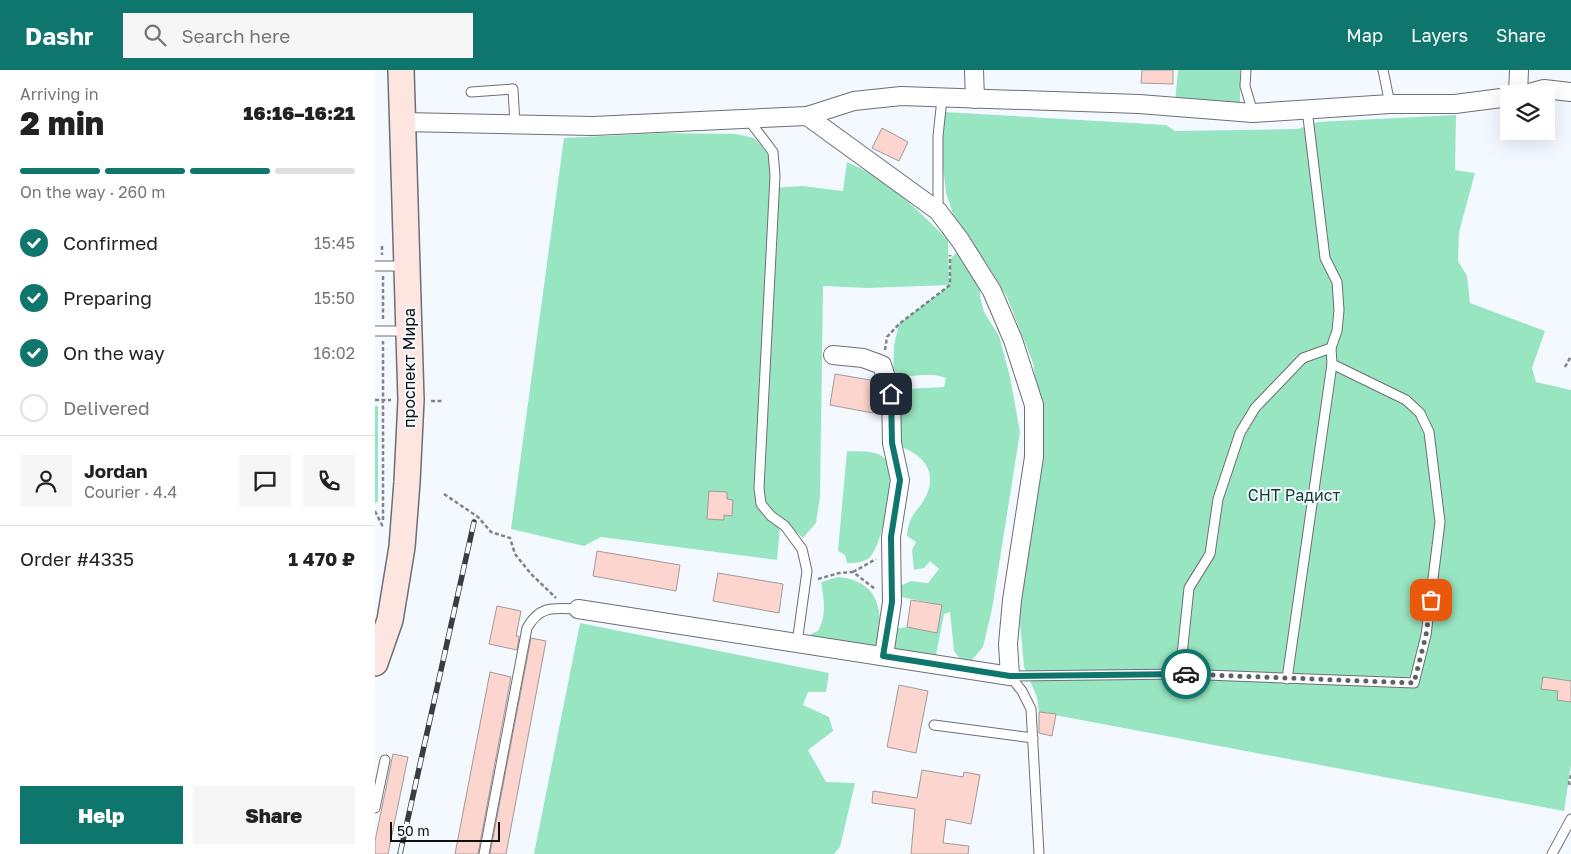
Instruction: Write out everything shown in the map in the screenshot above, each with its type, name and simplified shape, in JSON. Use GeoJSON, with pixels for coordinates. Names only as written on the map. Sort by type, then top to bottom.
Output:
{"type":"FeatureCollection","features":[{"type":"Feature","properties":{"kind":"street","name":"проспект Мира"},"geometry":{"type":"LineString","coordinates":[[375,663],[390,620],[402,547],[411,400],[401,70]]}},
{"type":"Feature","properties":{"kind":"street"},"geometry":{"type":"LineString","coordinates":[[975,70],[975,98]]}},
{"type":"Feature","properties":{"kind":"street"},"geometry":{"type":"LineString","coordinates":[[1518,85],[1519,70]]}},
{"type":"Feature","properties":{"kind":"street"},"geometry":{"type":"LineString","coordinates":[[1555,90],[1571,92]]}},
{"type":"Feature","properties":{"kind":"street"},"geometry":{"type":"LineString","coordinates":[[403,122],[593,126],[807,116],[854,101],[901,96],[943,99],[975,98],[1139,104],[1253,113],[1390,104],[1455,104],[1500,98]]}},
{"type":"Feature","properties":{"kind":"street"},"geometry":{"type":"LineString","coordinates":[[573,609],[1010,676],[1009,644],[1012,600],[1034,457],[1034,405],[1013,340],[992,291],[955,233],[938,212],[807,116]]}},
{"type":"Feature","properties":{"kind":"street"},"geometry":{"type":"LineString","coordinates":[[833,355],[863,358],[882,365],[891,394],[892,443],[900,480],[891,537],[892,602],[883,656]]}},
{"type":"Feature","properties":{"kind":"lane"},"geometry":{"type":"LineString","coordinates":[[1246,70],[1245,86],[1253,113]]}},
{"type":"Feature","properties":{"kind":"lane"},"geometry":{"type":"LineString","coordinates":[[1383,70],[1390,104]]}},
{"type":"Feature","properties":{"kind":"lane"},"geometry":{"type":"LineString","coordinates":[[471,92],[513,89],[515,125]]}},
{"type":"Feature","properties":{"kind":"lane"},"geometry":{"type":"LineString","coordinates":[[938,212],[938,136],[943,99]]}},
{"type":"Feature","properties":{"kind":"lane"},"geometry":{"type":"LineString","coordinates":[[1287,678],[1332,364],[1331,348],[1337,331],[1338,317],[1337,282],[1325,258],[1307,109]]}},
{"type":"Feature","properties":{"kind":"lane"},"geometry":{"type":"LineString","coordinates":[[747,119],[773,152],[775,176],[759,488],[761,504],[771,516],[785,526],[802,549],[807,571],[797,643]]}},
{"type":"Feature","properties":{"kind":"lane"},"geometry":{"type":"LineString","coordinates":[[379,266],[408,266]]}},
{"type":"Feature","properties":{"kind":"lane"},"geometry":{"type":"LineString","coordinates":[[379,331],[409,331]]}},
{"type":"Feature","properties":{"kind":"lane"},"geometry":{"type":"LineString","coordinates":[[1179,674],[1189,588],[1210,554],[1217,499],[1240,433],[1255,408],[1303,358],[1331,348]]}},
{"type":"Feature","properties":{"kind":"lane"},"geometry":{"type":"LineString","coordinates":[[1010,676],[1179,674],[1414,683],[1426,635],[1440,522],[1429,432],[1420,413],[1406,400],[1332,364]]}},
{"type":"Feature","properties":{"kind":"lane"},"geometry":{"type":"LineString","coordinates":[[484,854],[527,628],[533,616],[545,610],[573,609]]}},
{"type":"Feature","properties":{"kind":"lane"},"geometry":{"type":"LineString","coordinates":[[1010,676],[1022,690],[1031,709],[1039,854]]}},
{"type":"Feature","properties":{"kind":"lane"},"geometry":{"type":"LineString","coordinates":[[934,725],[1033,738]]}},
{"type":"Feature","properties":{"kind":"lane"},"geometry":{"type":"LineString","coordinates":[[375,808],[385,760]]}},
{"type":"Feature","properties":{"kind":"lane"},"geometry":{"type":"LineString","coordinates":[[1553,854],[1571,820]]}},
{"type":"Feature","properties":{"kind":"path"},"geometry":{"type":"LineString","coordinates":[[882,365],[887,337],[899,324],[950,285],[949,240],[955,233]]}},
{"type":"Feature","properties":{"kind":"path"},"geometry":{"type":"LineString","coordinates":[[382,246],[379,266],[379,331],[383,400],[382,534]]}},
{"type":"Feature","properties":{"kind":"path"},"geometry":{"type":"LineString","coordinates":[[1565,367],[1571,356]]}},
{"type":"Feature","properties":{"kind":"path"},"geometry":{"type":"LineString","coordinates":[[375,400],[397,400]]}},
{"type":"Feature","properties":{"kind":"path"},"geometry":{"type":"LineString","coordinates":[[427,401],[443,401]]}},
{"type":"Feature","properties":{"kind":"path"},"geometry":{"type":"LineString","coordinates":[[443,494],[478,517],[491,532],[511,540],[515,554],[531,574],[573,609]]}},
{"type":"Feature","properties":{"kind":"path"},"geometry":{"type":"LineString","coordinates":[[375,511],[383,526]]}},
{"type":"Feature","properties":{"kind":"path"},"geometry":{"type":"LineString","coordinates":[[805,581],[853,572],[876,589],[890,617]]}},
{"type":"Feature","properties":{"kind":"path"},"geometry":{"type":"LineString","coordinates":[[1571,775],[1569,783],[1571,787]]}},
{"type":"Feature","properties":{"kind":"green space"},"geometry":{"type":"Polygon","coordinates":[[[1178,70],[1240,70],[1240,106],[1175,102],[1178,70]]]}},
{"type":"Feature","properties":{"kind":"green space","name":"СНТ Радист"},"geometry":{"type":"Polygon","coordinates":[[[944,112],[1166,125],[1175,131],[1298,129],[1318,122],[1456,115],[1455,170],[1475,173],[1459,232],[1458,261],[1467,276],[1470,303],[1545,331],[1532,368],[1536,382],[1571,390],[1571,765],[1564,811],[1039,712],[1037,697],[1024,667],[1018,600],[1039,403],[1033,363],[1007,297],[987,264],[954,217],[946,193],[942,157],[944,112]]]}},
{"type":"Feature","properties":{"kind":"green space"},"geometry":{"type":"Polygon","coordinates":[[[662,133],[736,134],[754,138],[769,155],[773,188],[802,186],[843,191],[847,162],[875,177],[901,196],[948,240],[949,285],[867,288],[823,286],[820,496],[816,523],[803,538],[785,522],[780,527],[777,560],[601,537],[584,546],[511,529],[564,138],[662,133]]]}},
{"type":"Feature","properties":{"kind":"green space"},"geometry":{"type":"Polygon","coordinates":[[[956,253],[965,258],[980,281],[980,297],[984,312],[999,336],[1010,377],[1020,432],[992,609],[983,647],[971,661],[961,660],[954,651],[950,612],[944,614],[935,660],[889,653],[895,629],[907,627],[937,632],[942,605],[896,596],[900,586],[911,581],[928,583],[939,569],[930,561],[924,568],[914,570],[912,550],[916,542],[907,536],[908,528],[912,517],[927,494],[930,476],[928,468],[918,456],[896,445],[897,398],[908,389],[944,387],[946,378],[931,375],[900,376],[893,374],[894,345],[899,324],[950,285],[950,259],[956,253]]]}},
{"type":"Feature","properties":{"kind":"green space"},"geometry":{"type":"Polygon","coordinates":[[[375,406],[378,406],[378,502],[375,503],[375,406]]]}},
{"type":"Feature","properties":{"kind":"green space"},"geometry":{"type":"Polygon","coordinates":[[[847,451],[874,453],[883,457],[887,461],[890,481],[889,495],[879,541],[869,558],[853,563],[847,563],[845,555],[838,551],[847,451]]]}},
{"type":"Feature","properties":{"kind":"green space"},"geometry":{"type":"Polygon","coordinates":[[[838,577],[853,580],[864,585],[876,601],[880,624],[878,649],[808,640],[811,634],[818,631],[823,619],[824,601],[821,582],[838,577]]]}},
{"type":"Feature","properties":{"kind":"green space"},"geometry":{"type":"Polygon","coordinates":[[[580,623],[829,673],[826,692],[808,692],[803,705],[829,717],[833,731],[808,750],[826,782],[855,783],[840,847],[834,854],[534,854],[580,623]]]}},
{"type":"Feature","properties":{"kind":"building"},"geometry":{"type":"Polygon","coordinates":[[[1142,70],[1173,70],[1173,84],[1141,83],[1142,70]]]}},
{"type":"Feature","properties":{"kind":"building"},"geometry":{"type":"Polygon","coordinates":[[[882,128],[908,142],[899,161],[872,148],[882,128]]]}},
{"type":"Feature","properties":{"kind":"building"},"geometry":{"type":"Polygon","coordinates":[[[835,374],[876,381],[878,387],[873,413],[830,405],[835,374]]]}},
{"type":"Feature","properties":{"kind":"building"},"geometry":{"type":"Polygon","coordinates":[[[709,491],[727,492],[727,499],[733,500],[732,516],[724,515],[724,520],[707,519],[709,491]]]}},
{"type":"Feature","properties":{"kind":"building"},"geometry":{"type":"Polygon","coordinates":[[[597,551],[680,565],[676,591],[593,576],[597,551]]]}},
{"type":"Feature","properties":{"kind":"building"},"geometry":{"type":"Polygon","coordinates":[[[718,573],[783,584],[779,613],[713,601],[718,573]]]}},
{"type":"Feature","properties":{"kind":"building"},"geometry":{"type":"Polygon","coordinates":[[[911,600],[942,605],[937,633],[907,627],[911,600]]]}},
{"type":"Feature","properties":{"kind":"building"},"geometry":{"type":"Polygon","coordinates":[[[497,606],[521,611],[516,636],[519,636],[517,650],[489,644],[497,606]]]}},
{"type":"Feature","properties":{"kind":"building"},"geometry":{"type":"Polygon","coordinates":[[[531,638],[546,641],[506,854],[490,854],[531,638]]]}},
{"type":"Feature","properties":{"kind":"building"},"geometry":{"type":"Polygon","coordinates":[[[490,672],[511,677],[478,854],[455,854],[490,672]]]}},
{"type":"Feature","properties":{"kind":"building"},"geometry":{"type":"Polygon","coordinates":[[[1543,677],[1571,681],[1571,702],[1557,700],[1558,691],[1541,689],[1543,677]]]}},
{"type":"Feature","properties":{"kind":"building"},"geometry":{"type":"Polygon","coordinates":[[[899,685],[928,691],[916,753],[887,747],[899,685]]]}},
{"type":"Feature","properties":{"kind":"building"},"geometry":{"type":"Polygon","coordinates":[[[1039,712],[1056,714],[1052,736],[1039,733],[1039,712]]]}},
{"type":"Feature","properties":{"kind":"building"},"geometry":{"type":"Polygon","coordinates":[[[393,754],[408,757],[388,854],[375,854],[375,841],[393,754]]]}},
{"type":"Feature","properties":{"kind":"building"},"geometry":{"type":"Polygon","coordinates":[[[922,770],[963,777],[964,772],[980,775],[971,824],[946,819],[943,843],[969,846],[968,854],[911,854],[915,809],[872,803],[873,791],[917,798],[922,770]]]}},
{"type":"Feature","properties":{"kind":"railway"},"geometry":{"type":"LineString","coordinates":[[400,854],[474,522]]}},
{"type":"Feature","properties":{"kind":"way so far"},"geometry":{"type":"LineString","coordinates":[[1186,674],[1414,683],[1426,635],[1431,600]]}},
{"type":"Feature","properties":{"kind":"route"},"geometry":{"type":"LineString","coordinates":[[891,394],[892,443],[900,480],[891,537],[892,602],[883,656],[1010,676],[1186,674]]}}]}
